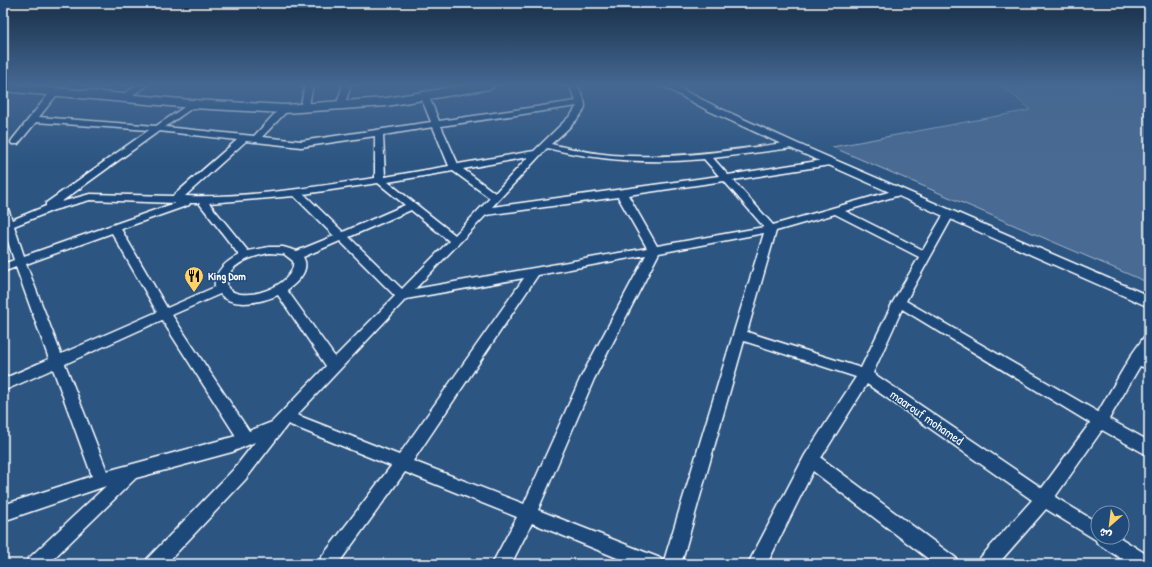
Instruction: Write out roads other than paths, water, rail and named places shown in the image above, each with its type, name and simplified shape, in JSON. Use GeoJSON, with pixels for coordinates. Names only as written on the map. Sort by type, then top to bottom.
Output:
{"type":"FeatureCollection","features":[{"type":"Feature","properties":{"kind":"street"},"geometry":{"type":"LineString","coordinates":[[15,142],[40,111]]}},
{"type":"Feature","properties":{"kind":"street"},"geometry":{"type":"LineString","coordinates":[[40,212],[182,111]]}},
{"type":"Feature","properties":{"kind":"street"},"geometry":{"type":"LineString","coordinates":[[256,139],[282,111]]}},
{"type":"Feature","properties":{"kind":"street"},"geometry":{"type":"LineString","coordinates":[[431,111],[454,167],[496,198]]}},
{"type":"Feature","properties":{"kind":"street"},"geometry":{"type":"LineString","coordinates":[[34,119],[157,129],[301,144],[526,111]]}},
{"type":"Feature","properties":{"kind":"street"},"geometry":{"type":"LineString","coordinates":[[154,564],[239,475],[281,422],[496,198],[540,149],[578,111]]}},
{"type":"Feature","properties":{"kind":"street"},"geometry":{"type":"LineString","coordinates":[[719,111],[1149,302]]}},
{"type":"Feature","properties":{"kind":"street"},"geometry":{"type":"LineString","coordinates":[[379,132],[380,180],[455,240]]}},
{"type":"Feature","properties":{"kind":"street"},"geometry":{"type":"LineString","coordinates":[[175,200],[244,138]]}},
{"type":"Feature","properties":{"kind":"street"},"geometry":{"type":"LineString","coordinates":[[8,225],[40,212],[90,197],[197,200],[296,192],[380,180],[454,167],[540,149],[622,158],[670,159],[792,145]]}},
{"type":"Feature","properties":{"kind":"street"},"geometry":{"type":"LineString","coordinates":[[706,155],[770,229]]}},
{"type":"Feature","properties":{"kind":"street"},"geometry":{"type":"LineString","coordinates":[[482,212],[622,194],[830,162]]}},
{"type":"Feature","properties":{"kind":"street"},"geometry":{"type":"LineString","coordinates":[[296,192],[402,296]]}},
{"type":"Feature","properties":{"kind":"street"},"geometry":{"type":"LineString","coordinates":[[402,296],[770,229],[899,192]]}},
{"type":"Feature","properties":{"kind":"street"},"geometry":{"type":"LineString","coordinates":[[622,194],[654,250]]}},
{"type":"Feature","properties":{"kind":"street"},"geometry":{"type":"LineString","coordinates":[[3,268],[197,200]]}},
{"type":"Feature","properties":{"kind":"street"},"geometry":{"type":"LineString","coordinates":[[197,200],[246,256]]}},
{"type":"Feature","properties":{"kind":"street"},"geometry":{"type":"LineString","coordinates":[[296,256],[412,206]]}},
{"type":"Feature","properties":{"kind":"street"},"geometry":{"type":"LineString","coordinates":[[3,209],[20,262],[102,480]]}},
{"type":"Feature","properties":{"kind":"street"},"geometry":{"type":"LineString","coordinates":[[836,210],[925,256]]}},
{"type":"Feature","properties":{"kind":"street"},"geometry":{"type":"LineString","coordinates":[[757,564],[811,460],[865,375],[899,302],[949,214]]}},
{"type":"Feature","properties":{"kind":"street"},"geometry":{"type":"LineString","coordinates":[[115,228],[165,314],[246,439]]}},
{"type":"Feature","properties":{"kind":"street"},"geometry":{"type":"LineString","coordinates":[[672,564],[770,229]]}},
{"type":"Feature","properties":{"kind":"street"},"geometry":{"type":"LineString","coordinates":[[269,250],[289,252],[296,256],[300,268],[296,276],[290,283],[267,295],[252,298],[239,298],[228,295],[221,289],[220,282],[222,275],[231,264],[246,256],[269,250]]}},
{"type":"Feature","properties":{"kind":"street"},"geometry":{"type":"LineString","coordinates":[[501,564],[528,514],[587,379],[654,250]]}},
{"type":"Feature","properties":{"kind":"street"},"geometry":{"type":"LineString","coordinates":[[327,564],[402,464],[534,272]]}},
{"type":"Feature","properties":{"kind":"street"},"geometry":{"type":"LineString","coordinates":[[3,385],[221,289]]}},
{"type":"Feature","properties":{"kind":"street"},"geometry":{"type":"LineString","coordinates":[[280,289],[334,367]]}},
{"type":"Feature","properties":{"kind":"street"},"geometry":{"type":"LineString","coordinates":[[899,302],[1149,449]]}},
{"type":"Feature","properties":{"kind":"street","name":"maarouf mohamed"},"geometry":{"type":"LineString","coordinates":[[740,335],[865,375],[1044,499],[1090,529]]}},
{"type":"Feature","properties":{"kind":"street"},"geometry":{"type":"LineString","coordinates":[[986,564],[1044,499],[1143,361],[1149,340]]}},
{"type":"Feature","properties":{"kind":"street"},"geometry":{"type":"LineString","coordinates":[[3,513],[102,480],[232,445],[281,422],[402,464],[654,564]]}},
{"type":"Feature","properties":{"kind":"street"},"geometry":{"type":"LineString","coordinates":[[811,460],[950,564]]}},
{"type":"Feature","properties":{"kind":"street"},"geometry":{"type":"LineString","coordinates":[[35,564],[132,472]]}},
{"type":"Feature","properties":{"kind":"street"},"geometry":{"type":"LineString","coordinates":[[1115,545],[1145,564]]}},
{"type":"Feature","properties":{"kind":"place","name":"King Dom"},"geometry":{"type":"Point","coordinates":[194,293]}}]}
